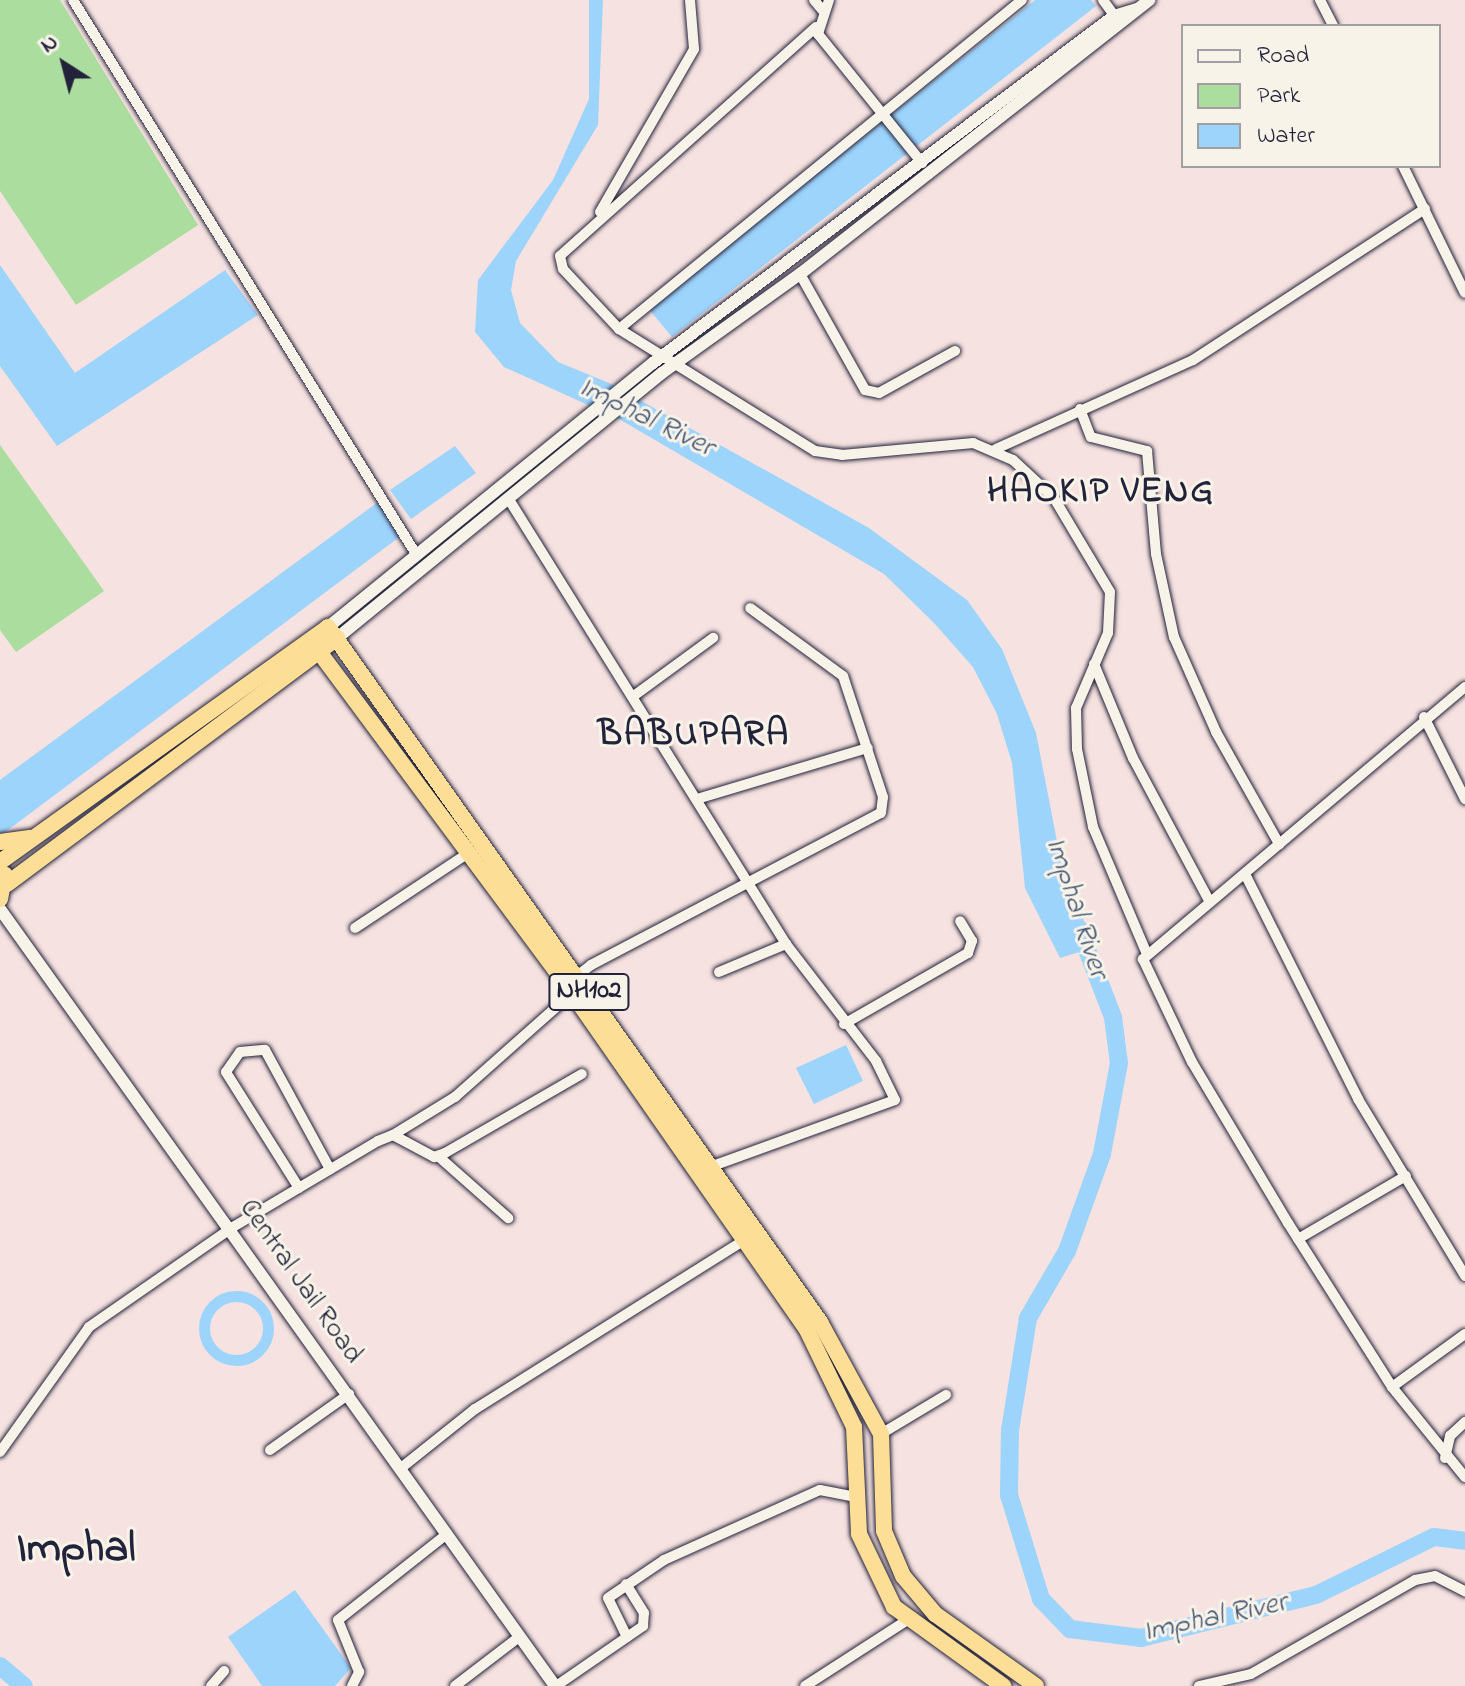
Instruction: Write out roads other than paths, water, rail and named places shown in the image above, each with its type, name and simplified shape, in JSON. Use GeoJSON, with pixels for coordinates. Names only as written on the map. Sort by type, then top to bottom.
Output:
{"type":"FeatureCollection","features":[{"type":"Feature","properties":{"kind":"highway"},"geometry":{"type":"LineString","coordinates":[[314,647],[0,864],[4,891],[333,633]]}},
{"type":"Feature","properties":{"kind":"highway","name":"NH102"},"geometry":{"type":"LineString","coordinates":[[333,633],[422,757],[476,848],[572,993],[752,1235],[881,1434],[884,1531],[903,1576],[935,1614],[1036,1686]]}},
{"type":"Feature","properties":{"kind":"highway","name":"NH102"},"geometry":{"type":"LineString","coordinates":[[314,647],[407,768],[476,848],[577,976],[713,1166],[842,1394],[857,1447],[857,1497],[866,1560],[906,1621],[1003,1686]]}},
{"type":"Feature","properties":{"kind":"highway"},"geometry":{"type":"LineString","coordinates":[[407,768],[422,757]]}},
{"type":"Feature","properties":{"kind":"highway"},"geometry":{"type":"LineString","coordinates":[[0,842],[38,836]]}},
{"type":"Feature","properties":{"kind":"street"},"geometry":{"type":"LineString","coordinates":[[73,0],[416,554]]}},
{"type":"Feature","properties":{"kind":"street"},"geometry":{"type":"LineString","coordinates":[[593,224],[694,49],[690,0]]}},
{"type":"Feature","properties":{"kind":"street"},"geometry":{"type":"LineString","coordinates":[[814,0],[824,12]]}},
{"type":"Feature","properties":{"kind":"street"},"geometry":{"type":"LineString","coordinates":[[659,364],[619,329],[560,262],[593,224],[816,27],[829,0]]}},
{"type":"Feature","properties":{"kind":"street"},"geometry":{"type":"LineString","coordinates":[[619,329],[881,112],[1022,0]]}},
{"type":"Feature","properties":{"kind":"street"},"geometry":{"type":"LineString","coordinates":[[1103,0],[1123,27]]}},
{"type":"Feature","properties":{"kind":"street"},"geometry":{"type":"LineString","coordinates":[[333,633],[577,445],[659,364],[678,361],[800,274],[1123,27],[1137,9],[1149,0]]}},
{"type":"Feature","properties":{"kind":"street"},"geometry":{"type":"LineString","coordinates":[[1320,0],[1332,24]]}},
{"type":"Feature","properties":{"kind":"street"},"geometry":{"type":"LineString","coordinates":[[333,633],[416,554],[569,432],[1114,16],[1137,9]]}},
{"type":"Feature","properties":{"kind":"street"},"geometry":{"type":"LineString","coordinates":[[816,27],[922,163]]}},
{"type":"Feature","properties":{"kind":"street"},"geometry":{"type":"LineString","coordinates":[[1404,168],[1465,293]]}},
{"type":"Feature","properties":{"kind":"street"},"geometry":{"type":"LineString","coordinates":[[996,449],[1193,360],[1425,209]]}},
{"type":"Feature","properties":{"kind":"street"},"geometry":{"type":"LineString","coordinates":[[800,274],[865,390],[879,393],[955,351]]}},
{"type":"Feature","properties":{"kind":"street"},"geometry":{"type":"LineString","coordinates":[[678,361],[828,455],[973,443],[996,449],[1054,498],[1106,581],[1111,620],[1076,708],[1077,749],[1093,827],[1146,952],[1147,979],[1298,1239],[1392,1387],[1445,1458],[1465,1477]]}},
{"type":"Feature","properties":{"kind":"street"},"geometry":{"type":"LineString","coordinates":[[1080,409],[1091,437],[1147,451],[1156,554],[1174,637],[1216,732],[1279,844]]}},
{"type":"Feature","properties":{"kind":"street"},"geometry":{"type":"LineString","coordinates":[[508,498],[700,798],[786,944],[844,1024],[876,1061],[895,1100],[713,1166]]}},
{"type":"Feature","properties":{"kind":"street"},"geometry":{"type":"LineString","coordinates":[[0,1452],[89,1327],[233,1227],[455,1097],[572,993],[577,976],[750,881],[877,818],[883,797],[868,748],[837,669],[750,608]]}},
{"type":"Feature","properties":{"kind":"street"},"geometry":{"type":"LineString","coordinates":[[635,695],[713,638]]}},
{"type":"Feature","properties":{"kind":"street"},"geometry":{"type":"LineString","coordinates":[[1094,664],[1133,758],[1210,902]]}},
{"type":"Feature","properties":{"kind":"street"},"geometry":{"type":"LineString","coordinates":[[1146,952],[1245,874],[1424,717],[1465,687]]}},
{"type":"Feature","properties":{"kind":"street"},"geometry":{"type":"LineString","coordinates":[[1424,717],[1465,799]]}},
{"type":"Feature","properties":{"kind":"street"},"geometry":{"type":"LineString","coordinates":[[700,798],[868,748]]}},
{"type":"Feature","properties":{"kind":"street"},"geometry":{"type":"LineString","coordinates":[[355,928],[476,848]]}},
{"type":"Feature","properties":{"kind":"street"},"geometry":{"type":"LineString","coordinates":[[1245,874],[1406,1176],[1465,1276]]}},
{"type":"Feature","properties":{"kind":"street","name":"Central Jail Road"},"geometry":{"type":"LineString","coordinates":[[0,909],[233,1227],[555,1686]]}},
{"type":"Feature","properties":{"kind":"street"},"geometry":{"type":"LineString","coordinates":[[844,1024],[968,953],[972,941],[960,921]]}},
{"type":"Feature","properties":{"kind":"street"},"geometry":{"type":"LineString","coordinates":[[719,972],[786,944]]}},
{"type":"Feature","properties":{"kind":"street"},"geometry":{"type":"LineString","coordinates":[[299,1188],[226,1072],[240,1052],[265,1050],[330,1169]]}},
{"type":"Feature","properties":{"kind":"street"},"geometry":{"type":"LineString","coordinates":[[438,1156],[582,1074]]}},
{"type":"Feature","properties":{"kind":"street"},"geometry":{"type":"LineString","coordinates":[[393,1135],[438,1156],[508,1218]]}},
{"type":"Feature","properties":{"kind":"street"},"geometry":{"type":"LineString","coordinates":[[1298,1239],[1406,1176]]}},
{"type":"Feature","properties":{"kind":"street"},"geometry":{"type":"LineString","coordinates":[[401,1468],[475,1409],[752,1235]]}},
{"type":"Feature","properties":{"kind":"street"},"geometry":{"type":"LineString","coordinates":[[1392,1387],[1465,1334]]}},
{"type":"Feature","properties":{"kind":"street"},"geometry":{"type":"LineString","coordinates":[[270,1450],[349,1394]]}},
{"type":"Feature","properties":{"kind":"street"},"geometry":{"type":"LineString","coordinates":[[881,1434],[946,1395]]}},
{"type":"Feature","properties":{"kind":"street"},"geometry":{"type":"LineString","coordinates":[[1445,1458],[1450,1436],[1465,1422]]}},
{"type":"Feature","properties":{"kind":"street"},"geometry":{"type":"LineString","coordinates":[[627,1637],[607,1603],[626,1584],[687,1547],[820,1490],[857,1497]]}},
{"type":"Feature","properties":{"kind":"street"},"geometry":{"type":"LineString","coordinates":[[352,1686],[359,1672],[338,1620],[447,1534]]}},
{"type":"Feature","properties":{"kind":"street"},"geometry":{"type":"LineString","coordinates":[[1199,1686],[1251,1674],[1415,1580],[1435,1576],[1465,1591]]}},
{"type":"Feature","properties":{"kind":"street"},"geometry":{"type":"LineString","coordinates":[[555,1686],[627,1637],[646,1620],[626,1584]]}},
{"type":"Feature","properties":{"kind":"street"},"geometry":{"type":"LineString","coordinates":[[805,1686],[906,1621]]}},
{"type":"Feature","properties":{"kind":"street"},"geometry":{"type":"LineString","coordinates":[[455,1686],[519,1637]]}},
{"type":"Feature","properties":{"kind":"street"},"geometry":{"type":"LineString","coordinates":[[211,1686],[224,1671]]}},
{"type":"Feature","properties":{"kind":"water"},"geometry":{"type":"Polygon","coordinates":[[[589,0],[603,0],[598,125],[516,261],[511,290],[520,323],[558,362],[609,383],[869,528],[967,600],[1002,649],[1036,733],[1063,872],[1095,947],[1060,958],[1025,888],[1012,763],[997,714],[973,667],[934,623],[884,574],[619,419],[504,367],[475,332],[478,280],[553,180],[589,99],[589,0]]]}},
{"type":"Feature","properties":{"kind":"water"},"geometry":{"type":"Polygon","coordinates":[[[1035,0],[1091,0],[1096,6],[672,337],[648,308],[1035,0]]]}},
{"type":"Feature","properties":{"kind":"water"},"geometry":{"type":"Polygon","coordinates":[[[0,265],[75,373],[225,270],[258,315],[57,446],[0,366],[0,265]]]}},
{"type":"Feature","properties":{"kind":"water"},"geometry":{"type":"Polygon","coordinates":[[[455,446],[476,473],[411,519],[390,490],[455,446]]]}},
{"type":"Feature","properties":{"kind":"water"},"geometry":{"type":"Polygon","coordinates":[[[378,502],[402,535],[0,836],[0,780],[378,502]]]}},
{"type":"Feature","properties":{"kind":"water"},"geometry":{"type":"Polygon","coordinates":[[[846,1045],[863,1081],[814,1104],[796,1068],[846,1045]]]}},
{"type":"Feature","properties":{"kind":"water"},"geometry":{"type":"Polygon","coordinates":[[[295,1590],[351,1668],[335,1686],[262,1686],[228,1637],[295,1590]]]}},
{"type":"Feature","properties":{"kind":"waterway","name":"Imphal River"},"geometry":{"type":"LineString","coordinates":[[1079,929],[1113,1017],[1119,1063],[1102,1154],[1067,1251],[1028,1318],[1010,1430],[1009,1495],[1041,1599],[1070,1629],[1141,1638],[1316,1595],[1434,1537],[1465,1541]]}},
{"type":"Feature","properties":{"kind":"waterway"},"geometry":{"type":"LineString","coordinates":[[230,1296],[242,1296],[259,1305],[266,1316],[268,1328],[266,1340],[259,1351],[242,1360],[230,1360],[218,1355],[209,1346],[204,1334],[204,1322],[209,1310],[218,1301],[230,1296]]}},
{"type":"Feature","properties":{"kind":"waterway"},"geometry":{"type":"LineString","coordinates":[[0,1666],[24,1686]]}},
{"type":"Feature","properties":{"kind":"district","name":"HAOKIP VENG"},"geometry":{"type":"Point","coordinates":[1101,493]}},
{"type":"Feature","properties":{"kind":"district","name":"BABUPARA"},"geometry":{"type":"Point","coordinates":[694,736]}},
{"type":"Feature","properties":{"kind":"district","name":"Imphal"},"geometry":{"type":"Point","coordinates":[76,1549]}}]}
